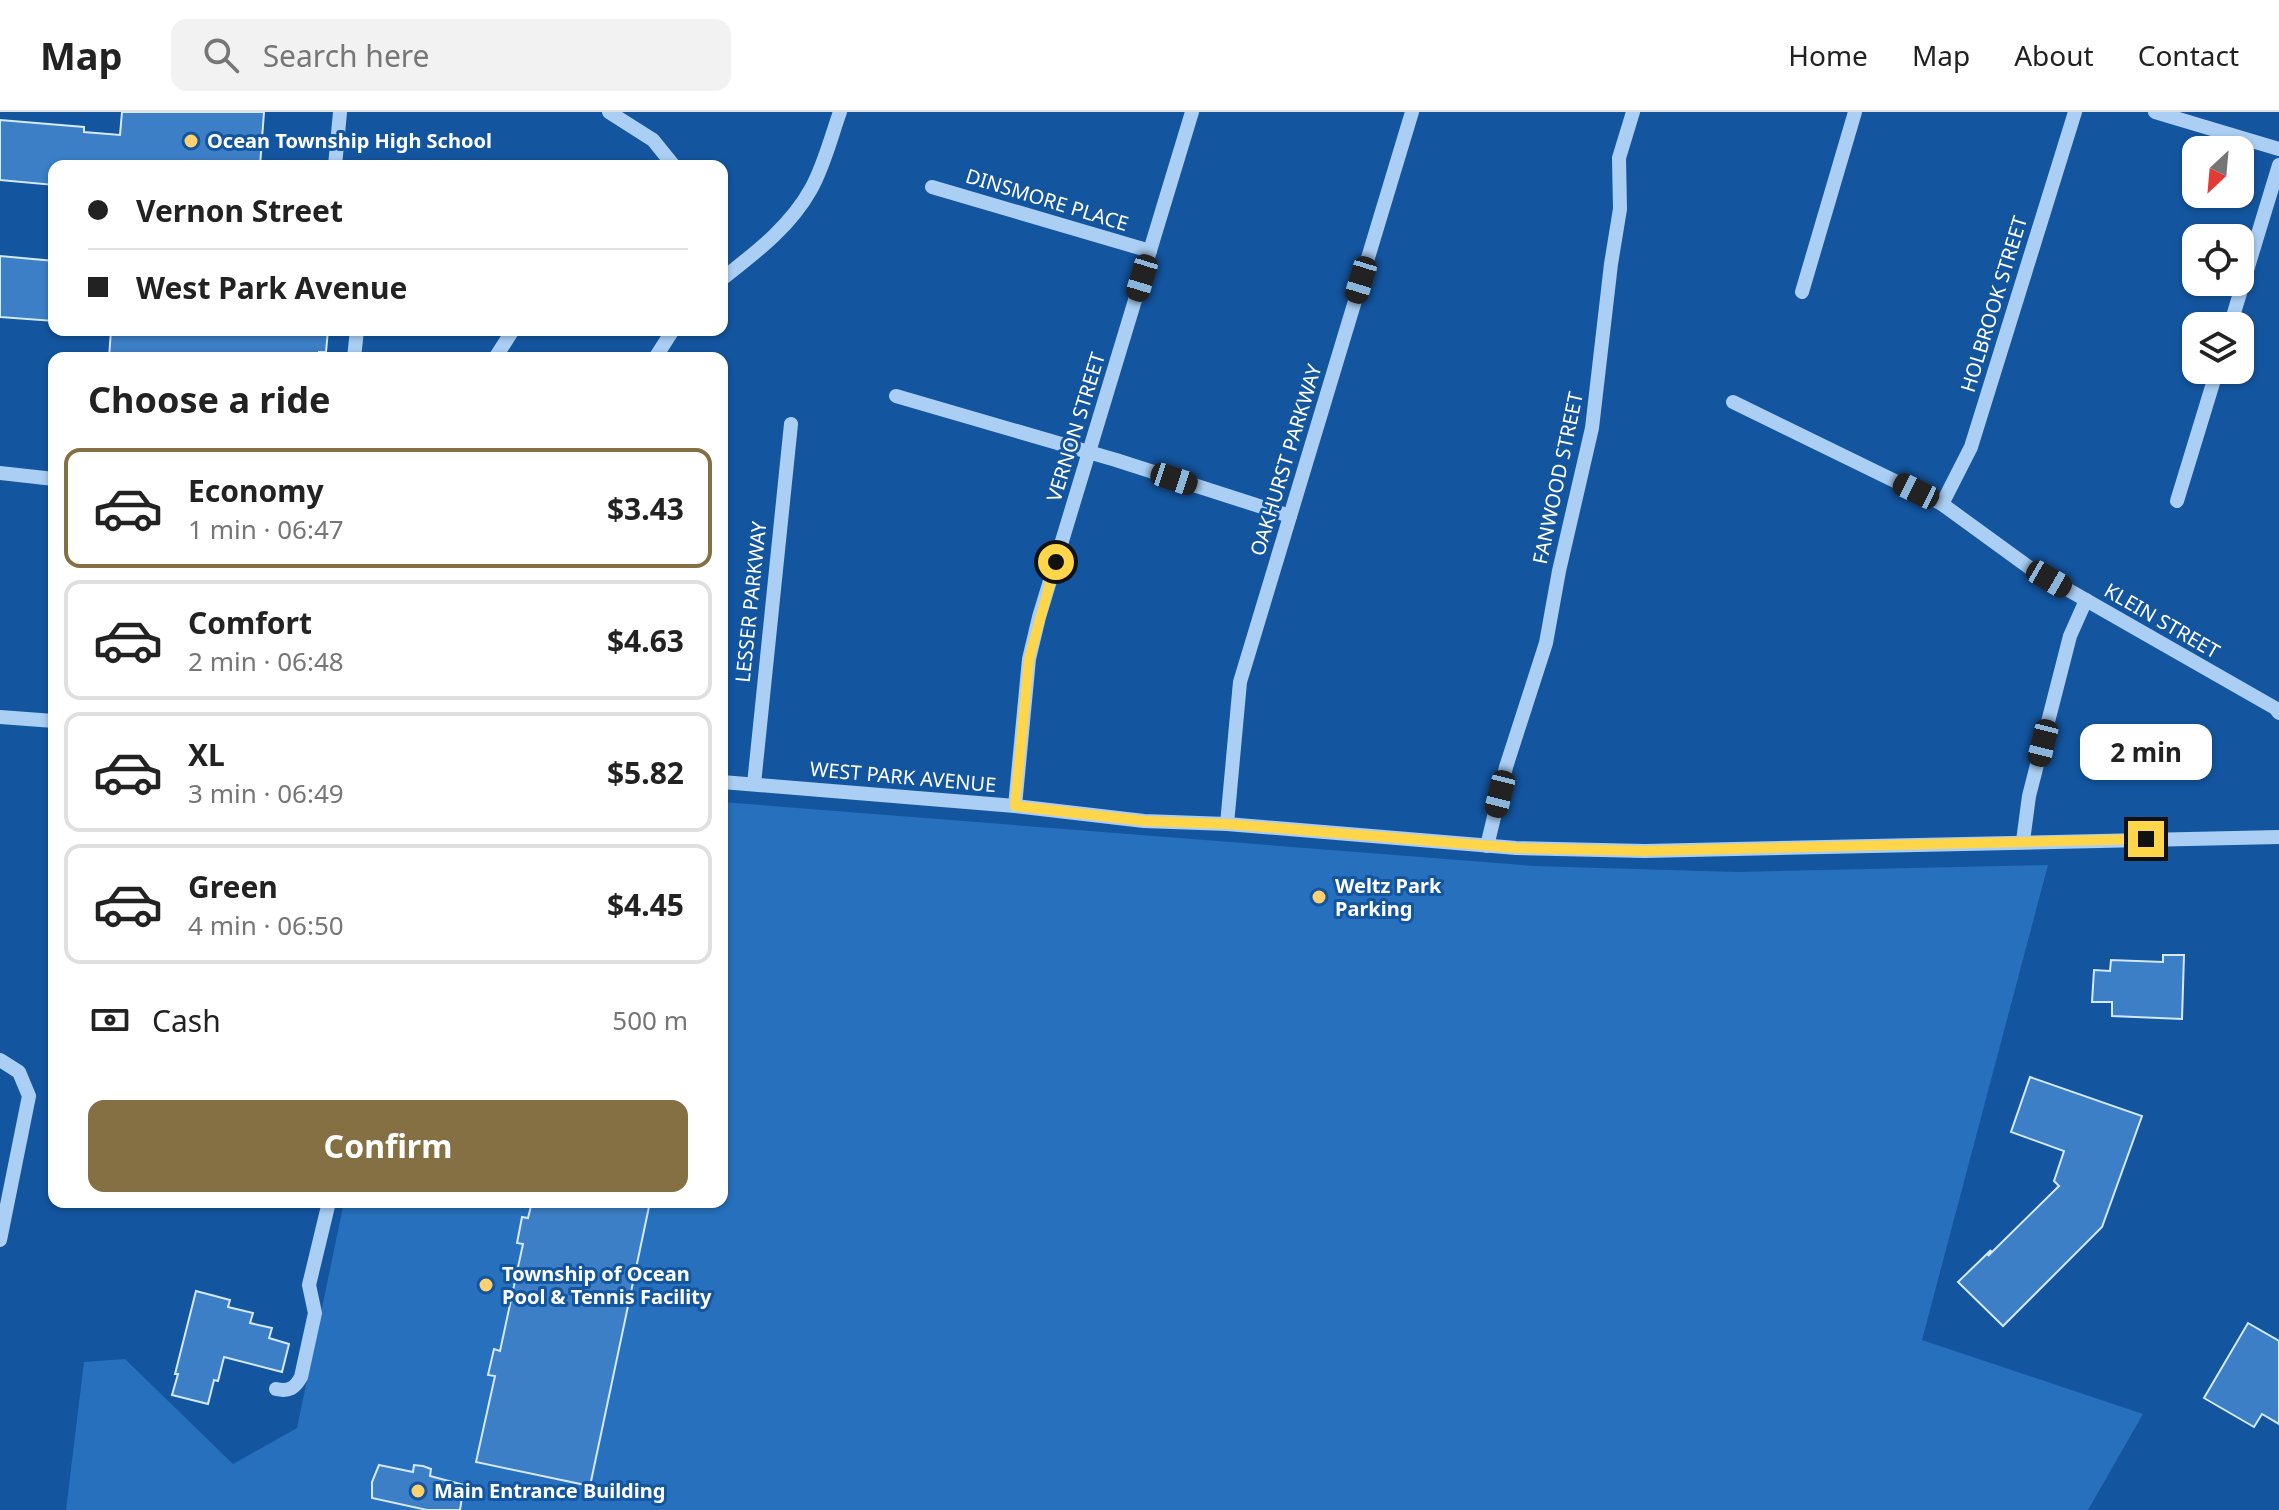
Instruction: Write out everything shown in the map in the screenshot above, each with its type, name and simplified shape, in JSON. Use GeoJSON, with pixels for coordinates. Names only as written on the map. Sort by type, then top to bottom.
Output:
{"type":"FeatureCollection","features":[{"type":"Feature","properties":{"kind":"street"},"geometry":{"type":"LineString","coordinates":[[336,160],[340,112]]}},
{"type":"Feature","properties":{"kind":"street"},"geometry":{"type":"LineString","coordinates":[[609,112],[653,140],[669,160]]}},
{"type":"Feature","properties":{"kind":"street"},"geometry":{"type":"LineString","coordinates":[[728,274],[779,231],[812,188],[840,112]]}},
{"type":"Feature","properties":{"kind":"street","name":"VERNON STREET"},"geometry":{"type":"LineString","coordinates":[[1015,806],[1029,659],[1192,112]]}},
{"type":"Feature","properties":{"kind":"street","name":"OAKHURST PARKWAY"},"geometry":{"type":"LineString","coordinates":[[1227,824],[1240,682],[1412,112]]}},
{"type":"Feature","properties":{"kind":"street","name":"FANWOOD STREET"},"geometry":{"type":"LineString","coordinates":[[1487,846],[1506,767],[1546,643],[1592,428],[1620,209],[1619,158],[1633,112]]}},
{"type":"Feature","properties":{"kind":"street"},"geometry":{"type":"LineString","coordinates":[[1802,292],[1855,112]]}},
{"type":"Feature","properties":{"kind":"street","name":"HOLBROOK STREET"},"geometry":{"type":"LineString","coordinates":[[1942,504],[1971,447],[2075,112]]}},
{"type":"Feature","properties":{"kind":"street"},"geometry":{"type":"LineString","coordinates":[[2155,112],[2279,149]]}},
{"type":"Feature","properties":{"kind":"street"},"geometry":{"type":"LineString","coordinates":[[2234,312],[2279,165]]}},
{"type":"Feature","properties":{"kind":"street","name":"DINSMORE PLACE"},"geometry":{"type":"LineString","coordinates":[[932,187],[1150,251]]}},
{"type":"Feature","properties":{"kind":"street"},"geometry":{"type":"LineString","coordinates":[[2177,501],[2213,384]]}},
{"type":"Feature","properties":{"kind":"street"},"geometry":{"type":"LineString","coordinates":[[896,396],[1290,516]]}},
{"type":"Feature","properties":{"kind":"street","name":"KLEIN STREET"},"geometry":{"type":"LineString","coordinates":[[1733,402],[1942,504],[2030,568],[2279,713]]}},
{"type":"Feature","properties":{"kind":"street","name":"LESSER PARKWAY"},"geometry":{"type":"LineString","coordinates":[[754,784],[791,424]]}},
{"type":"Feature","properties":{"kind":"street"},"geometry":{"type":"LineString","coordinates":[[0,473],[48,478]]}},
{"type":"Feature","properties":{"kind":"street"},"geometry":{"type":"LineString","coordinates":[[2023,841],[2029,796],[2070,636],[2086,600]]}},
{"type":"Feature","properties":{"kind":"street"},"geometry":{"type":"LineString","coordinates":[[0,717],[48,721]]}},
{"type":"Feature","properties":{"kind":"street","name":"WEST PARK AVENUE"},"geometry":{"type":"LineString","coordinates":[[728,782],[1015,806],[1144,821],[1227,824],[1487,846],[1645,851],[2279,837]]}},
{"type":"Feature","properties":{"kind":"street"},"geometry":{"type":"LineString","coordinates":[[0,1060],[19,1072],[29,1096],[0,1240]]}},
{"type":"Feature","properties":{"kind":"street"},"geometry":{"type":"LineString","coordinates":[[276,1389],[290,1390],[301,1377],[315,1313],[309,1285],[328,1208]]}},
{"type":"Feature","properties":{"kind":"shaded area"},"geometry":{"type":"Polygon","coordinates":[[[728,802],[1534,866],[1737,872],[2048,865],[1922,1340],[2143,1414],[2088,1510],[66,1510],[84,1362],[125,1359],[233,1464],[297,1428],[343,1208],[728,1208],[728,802]]]}},
{"type":"Feature","properties":{"kind":"building","name":"Ocean Township High School"},"geometry":{"type":"Polygon","coordinates":[[[122,112],[264,112],[260,160],[48,160],[48,184],[0,180],[0,120],[84,127],[84,132],[120,135],[122,112]]]}},
{"type":"Feature","properties":{"kind":"building"},"geometry":{"type":"Polygon","coordinates":[[[0,256],[48,260],[48,321],[0,317],[0,256]]]}},
{"type":"Feature","properties":{"kind":"building"},"geometry":{"type":"Polygon","coordinates":[[[111,336],[327,336],[326,352],[109,352],[111,336]]]}},
{"type":"Feature","properties":{"kind":"building"},"geometry":{"type":"Polygon","coordinates":[[[2163,955],[2184,955],[2182,1019],[2112,1016],[2112,1002],[2092,1002],[2094,970],[2110,971],[2111,960],[2163,962],[2163,955]]]}},
{"type":"Feature","properties":{"kind":"building"},"geometry":{"type":"Polygon","coordinates":[[[2030,1077],[2142,1116],[2102,1227],[2003,1326],[1958,1282],[2059,1186],[2054,1181],[2064,1151],[2011,1132],[2030,1077]]]}},
{"type":"Feature","properties":{"kind":"building"},"geometry":{"type":"Polygon","coordinates":[[[530,1208],[649,1208],[590,1486],[476,1462],[495,1376],[488,1375],[494,1349],[500,1351],[523,1244],[517,1243],[522,1217],[528,1218],[530,1208]]]}},
{"type":"Feature","properties":{"kind":"building"},"geometry":{"type":"Polygon","coordinates":[[[196,1291],[230,1300],[228,1307],[253,1313],[250,1323],[272,1328],[269,1338],[289,1344],[282,1372],[224,1357],[208,1404],[172,1395],[196,1291]]]}},
{"type":"Feature","properties":{"kind":"building"},"geometry":{"type":"Polygon","coordinates":[[[2248,1323],[2279,1341],[2279,1424],[2262,1414],[2254,1427],[2204,1398],[2248,1323]]]}},
{"type":"Feature","properties":{"kind":"building","name":"Main Entrance Building"},"geometry":{"type":"Polygon","coordinates":[[[379,1465],[413,1472],[414,1465],[423,1466],[431,1469],[430,1476],[464,1485],[460,1510],[427,1510],[372,1498],[372,1482],[379,1465]]]}},
{"type":"Feature","properties":{"kind":"place","name":"Ocean Township High School"},"geometry":{"type":"Point","coordinates":[191,141]}},
{"type":"Feature","properties":{"kind":"place","name":"Weltz Park Parking"},"geometry":{"type":"Point","coordinates":[1319,897]}},
{"type":"Feature","properties":{"kind":"place","name":"Township of Ocean Pool & Tennis Facility"},"geometry":{"type":"Point","coordinates":[486,1285]}},
{"type":"Feature","properties":{"kind":"place","name":"Main Entrance Building"},"geometry":{"type":"Point","coordinates":[418,1491]}},
{"type":"Feature","properties":{"kind":"route"},"geometry":{"type":"LineString","coordinates":[[1056,562],[1029,659],[1015,806],[1144,821],[1227,824],[1516,848],[1645,851],[2146,839]]}}]}
